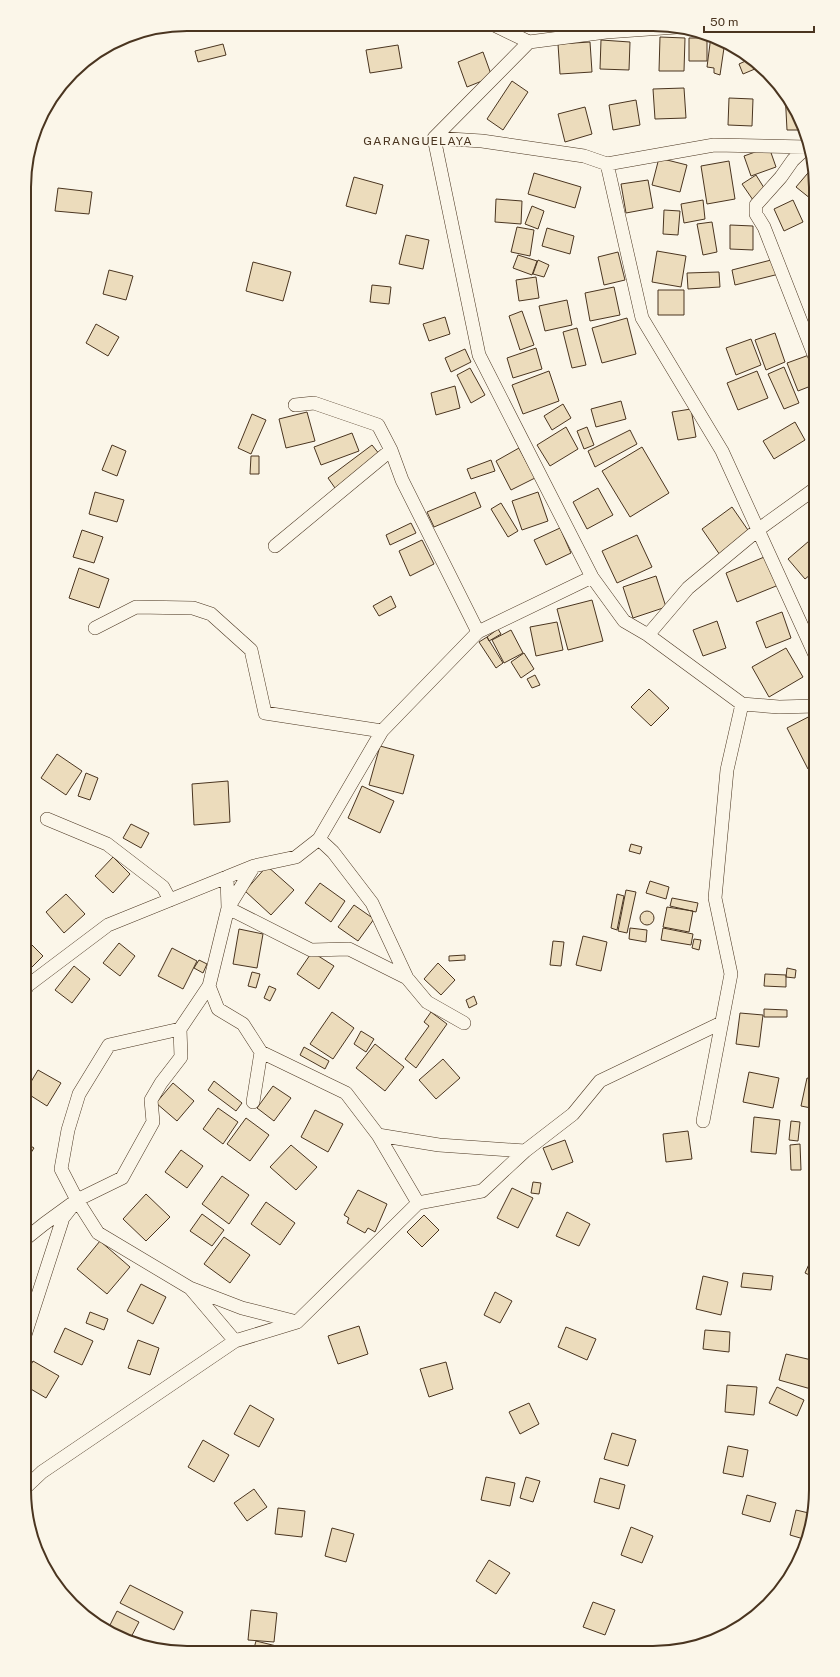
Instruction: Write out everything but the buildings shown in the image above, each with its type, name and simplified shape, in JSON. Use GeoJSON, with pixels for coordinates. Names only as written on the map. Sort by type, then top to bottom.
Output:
{"type":"FeatureCollection","features":[{"type":"Feature","properties":{"kind":"street"},"geometry":{"type":"LineString","coordinates":[[506,31],[529,42],[620,31]]}},
{"type":"Feature","properties":{"kind":"street"},"geometry":{"type":"LineString","coordinates":[[434,138],[529,42]]}},
{"type":"Feature","properties":{"kind":"street"},"geometry":{"type":"LineString","coordinates":[[434,138],[482,142],[584,156],[607,164],[714,145],[804,148]]}},
{"type":"Feature","properties":{"kind":"street"},"geometry":{"type":"LineString","coordinates":[[434,138],[479,355],[592,577],[624,621],[648,635],[742,704],[779,707],[809,706]]}},
{"type":"Feature","properties":{"kind":"street"},"geometry":{"type":"LineString","coordinates":[[805,151],[794,160],[781,178],[756,205],[756,214],[764,228],[809,342]]}},
{"type":"Feature","properties":{"kind":"street"},"geometry":{"type":"LineString","coordinates":[[607,164],[642,318],[722,451],[759,529],[809,641]]}},
{"type":"Feature","properties":{"kind":"street"},"geometry":{"type":"LineString","coordinates":[[295,405],[314,403],[378,425],[391,450],[402,480],[478,632]]}},
{"type":"Feature","properties":{"kind":"street"},"geometry":{"type":"LineString","coordinates":[[275,546],[391,450]]}},
{"type":"Feature","properties":{"kind":"street"},"geometry":{"type":"LineString","coordinates":[[648,635],[688,588],[759,529],[809,493]]}},
{"type":"Feature","properties":{"kind":"street"},"geometry":{"type":"LineString","coordinates":[[31,983],[108,925],[254,866],[296,857],[318,839],[382,731],[478,632],[592,577]]}},
{"type":"Feature","properties":{"kind":"street"},"geometry":{"type":"LineString","coordinates":[[95,628],[136,607],[194,608],[211,614],[251,650],[265,713],[382,731]]}},
{"type":"Feature","properties":{"kind":"street"},"geometry":{"type":"LineString","coordinates":[[703,1121],[731,974],[715,898],[727,770],[742,704]]}},
{"type":"Feature","properties":{"kind":"street"},"geometry":{"type":"LineString","coordinates":[[47,819],[107,844],[163,887],[170,900]]}},
{"type":"Feature","properties":{"kind":"street"},"geometry":{"type":"LineString","coordinates":[[318,839],[333,852],[372,903],[407,978],[428,1002],[464,1023]]}},
{"type":"Feature","properties":{"kind":"street"},"geometry":{"type":"LineString","coordinates":[[228,908],[254,866]]}},
{"type":"Feature","properties":{"kind":"street"},"geometry":{"type":"LineString","coordinates":[[31,1234],[77,1200],[122,1178],[153,1122],[151,1100],[161,1083],[181,1057],[180,1029],[209,986],[228,908],[227,877]]}},
{"type":"Feature","properties":{"kind":"street"},"geometry":{"type":"LineString","coordinates":[[228,908],[311,950],[349,949],[407,978]]}},
{"type":"Feature","properties":{"kind":"street"},"geometry":{"type":"LineString","coordinates":[[209,986],[218,1008],[243,1024],[261,1052],[346,1093],[378,1135],[418,1203]]}},
{"type":"Feature","properties":{"kind":"street"},"geometry":{"type":"LineString","coordinates":[[31,1482],[42,1472],[235,1341],[297,1322],[418,1203],[482,1191],[525,1151],[573,1114],[600,1081],[721,1023]]}},
{"type":"Feature","properties":{"kind":"street"},"geometry":{"type":"LineString","coordinates":[[180,1029],[109,1045],[79,1094],[68,1130],[61,1169],[77,1200],[98,1233],[190,1288],[242,1308],[297,1322]]}},
{"type":"Feature","properties":{"kind":"street"},"geometry":{"type":"LineString","coordinates":[[253,1102],[261,1052]]}},
{"type":"Feature","properties":{"kind":"street"},"geometry":{"type":"LineString","coordinates":[[378,1135],[439,1145],[525,1151]]}},
{"type":"Feature","properties":{"kind":"street"},"geometry":{"type":"LineString","coordinates":[[31,1316],[63,1218],[77,1200]]}},
{"type":"Feature","properties":{"kind":"street"},"geometry":{"type":"LineString","coordinates":[[190,1288],[235,1341]]}},
{"type":"Feature","properties":{"kind":"district","name":"GARANGUELAYA"},"geometry":{"type":"Point","coordinates":[418,141]}}]}
